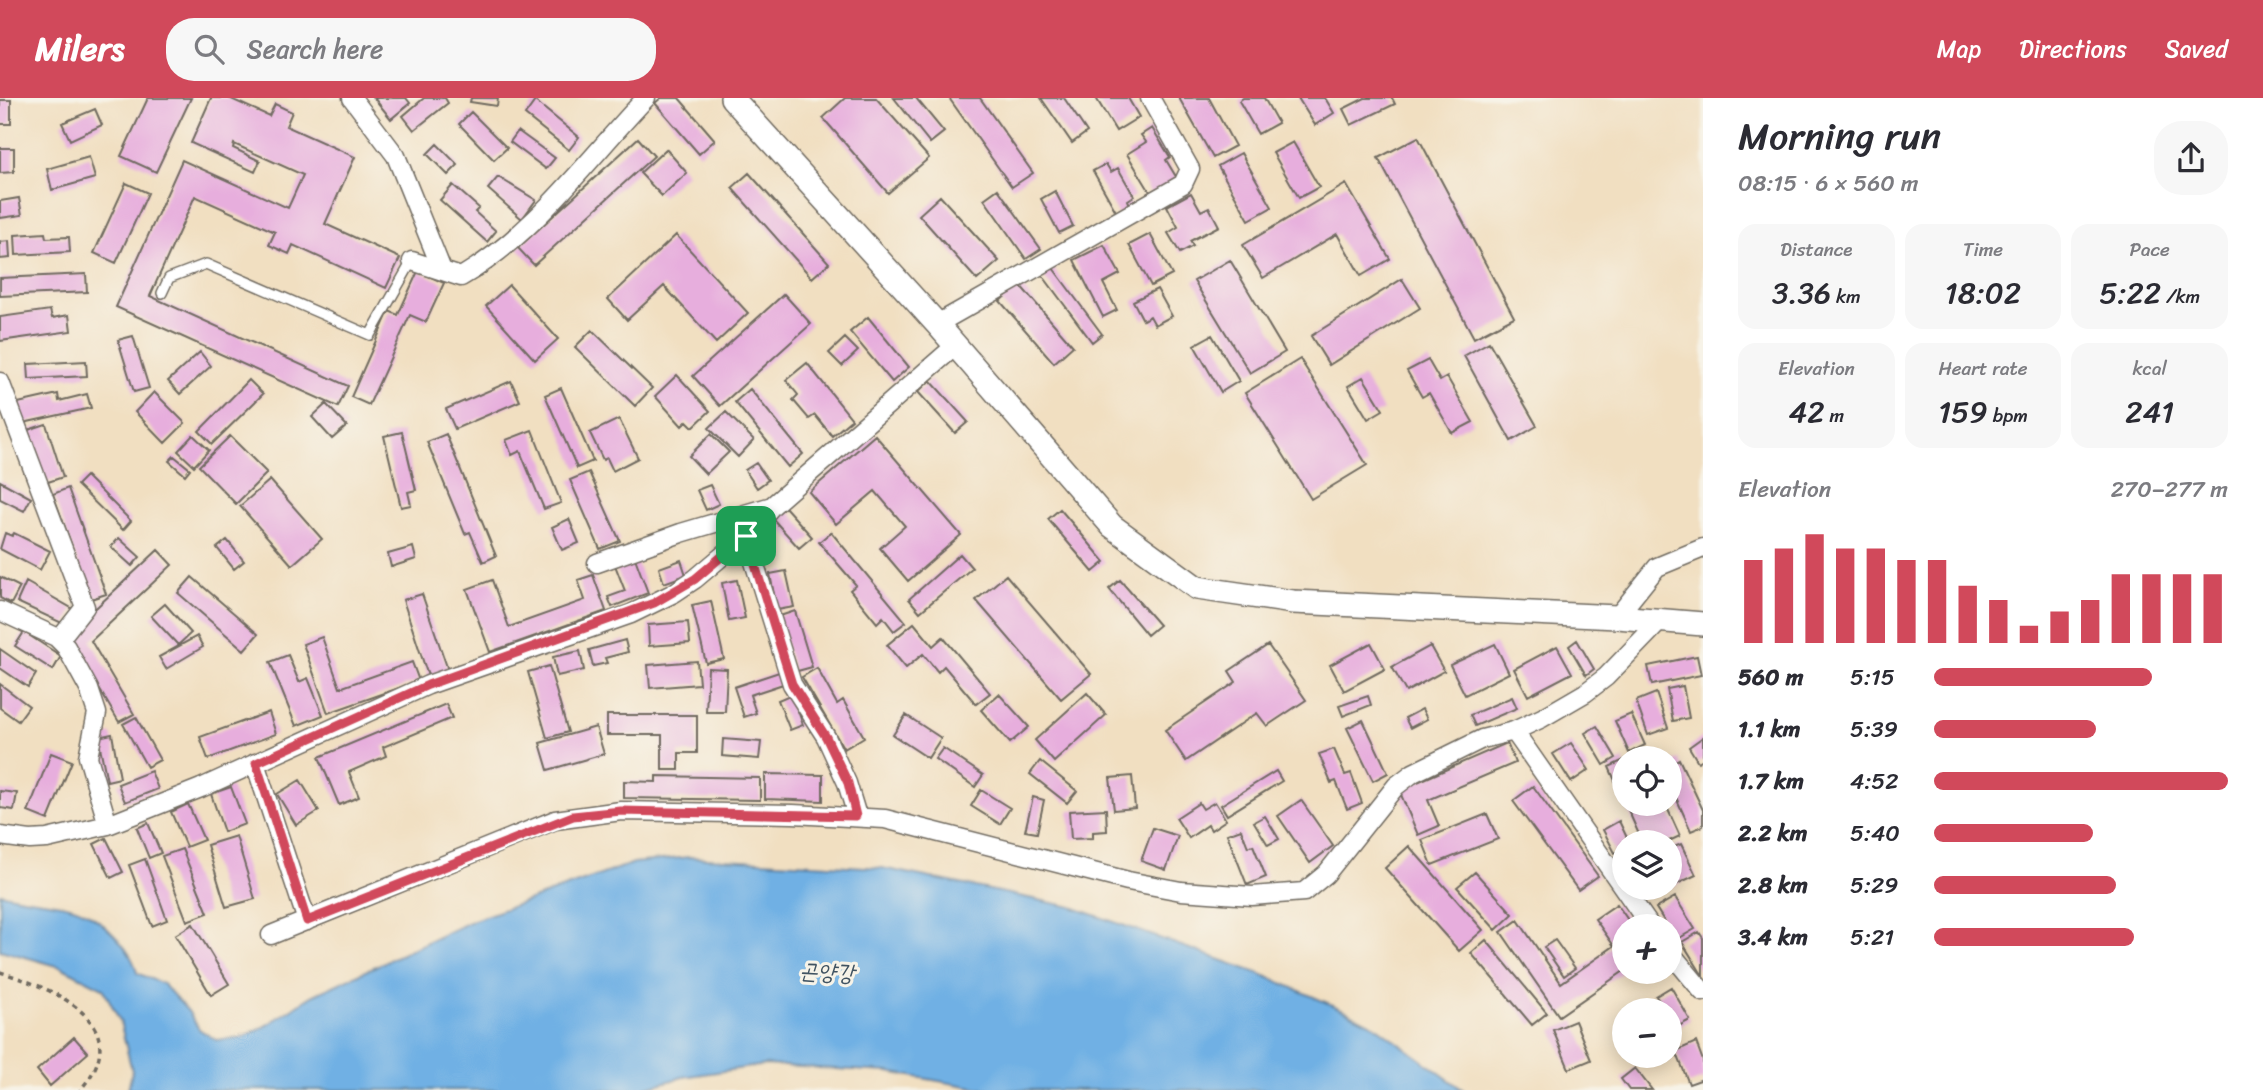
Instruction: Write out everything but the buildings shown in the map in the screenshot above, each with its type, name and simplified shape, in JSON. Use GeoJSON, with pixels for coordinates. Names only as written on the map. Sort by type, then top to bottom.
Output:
{"type":"FeatureCollection","features":[{"type":"Feature","properties":{"kind":"street"},"geometry":{"type":"LineString","coordinates":[[352,98],[397,156],[442,271]]}},
{"type":"Feature","properties":{"kind":"street"},"geometry":{"type":"LineString","coordinates":[[412,261],[461,277],[488,261],[549,206],[646,98]]}},
{"type":"Feature","properties":{"kind":"street"},"geometry":{"type":"LineString","coordinates":[[732,98],[937,324],[1112,526],[1197,588],[1293,602],[1617,617],[1703,624]]}},
{"type":"Feature","properties":{"kind":"street"},"geometry":{"type":"LineString","coordinates":[[937,324],[1182,184],[1190,169],[1150,98]]}},
{"type":"Feature","properties":{"kind":"street"},"geometry":{"type":"LineString","coordinates":[[0,836],[47,839],[108,825],[256,763],[428,685],[654,603],[695,579],[746,536],[772,506],[955,346]]}},
{"type":"Feature","properties":{"kind":"street"},"geometry":{"type":"LineString","coordinates":[[0,383],[85,607],[59,640]]}},
{"type":"Feature","properties":{"kind":"street"},"geometry":{"type":"LineString","coordinates":[[597,563],[681,533],[772,506]]}},
{"type":"Feature","properties":{"kind":"street"},"geometry":{"type":"LineString","coordinates":[[746,536],[792,684],[826,737],[848,783],[856,816]]}},
{"type":"Feature","properties":{"kind":"street"},"geometry":{"type":"LineString","coordinates":[[1617,617],[1657,567],[1703,548]]}},
{"type":"Feature","properties":{"kind":"street"},"geometry":{"type":"LineString","coordinates":[[0,611],[41,628],[59,640],[89,689],[97,713],[88,757],[108,825]]}},
{"type":"Feature","properties":{"kind":"street"},"geometry":{"type":"LineString","coordinates":[[271,935],[573,816],[621,811],[856,816],[885,819],[1168,889],[1218,895],[1285,895],[1304,892],[1326,874],[1381,802],[1413,773],[1482,739],[1514,731],[1585,694],[1606,677],[1661,620]]}},
{"type":"Feature","properties":{"kind":"street"},"geometry":{"type":"LineString","coordinates":[[1514,731],[1642,914]]}},
{"type":"Feature","properties":{"kind":"street"},"geometry":{"type":"LineString","coordinates":[[256,763],[307,921]]}},
{"type":"Feature","properties":{"kind":"street"},"geometry":{"type":"LineString","coordinates":[[1682,967],[1703,992]]}},
{"type":"Feature","properties":{"kind":"lane"},"geometry":{"type":"LineString","coordinates":[[162,293],[169,278],[206,264],[370,335],[412,261]]}},
{"type":"Feature","properties":{"kind":"path"},"geometry":{"type":"LineString","coordinates":[[0,972],[48,988],[89,1017],[99,1049],[99,1062],[80,1090]]}},
{"type":"Feature","properties":{"kind":"water","name":"곤양강"},"geometry":{"type":"Polygon","coordinates":[[[689,857],[882,868],[1072,907],[1263,975],[1346,1011],[1374,1025],[1463,1090],[989,1090],[888,1072],[765,1065],[683,1077],[638,1090],[128,1090],[132,1071],[120,1021],[103,988],[61,967],[0,950],[0,893],[70,906],[91,915],[111,932],[128,953],[137,973],[163,984],[188,1011],[199,1029],[216,1040],[240,1038],[262,1028],[312,996],[474,920],[634,863],[689,857]]]}},
{"type":"Feature","properties":{"kind":"route"},"geometry":{"type":"LineString","coordinates":[[746,536],[792,684],[826,737],[848,783],[856,816],[621,811],[573,816],[555,820],[307,921],[256,763],[428,685],[542,642],[631,614],[674,593],[695,579],[746,536]]}}]}
